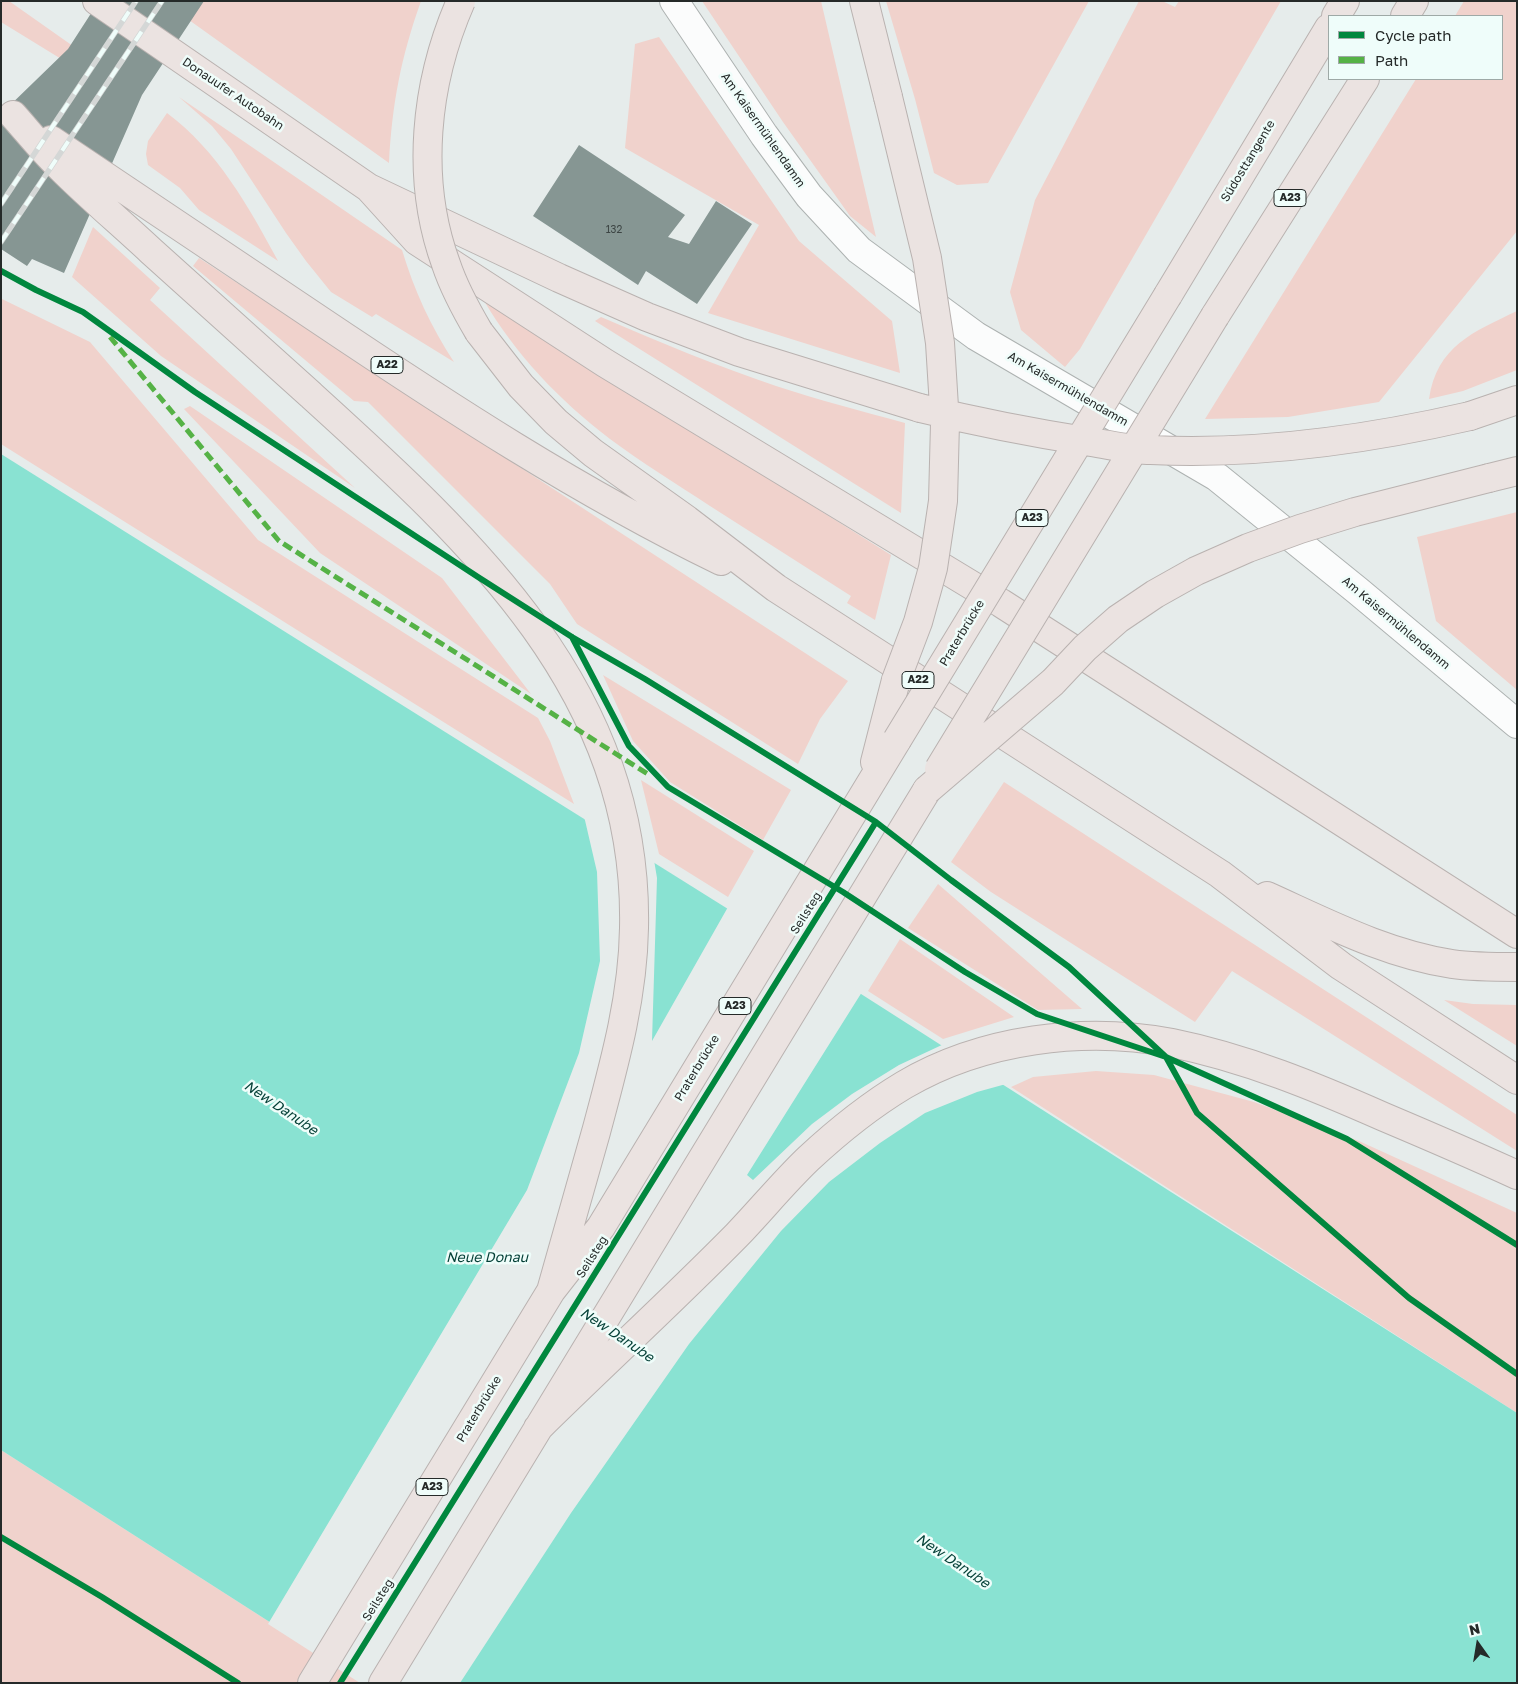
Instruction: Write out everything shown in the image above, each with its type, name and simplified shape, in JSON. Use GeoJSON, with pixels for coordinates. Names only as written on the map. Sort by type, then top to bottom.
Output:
{"type":"FeatureCollection","features":[{"type":"Feature","properties":{"kind":"highway","name":"Donauufer Autobahn"},"geometry":{"type":"LineString","coordinates":[[97,1],[369,188]]}},
{"type":"Feature","properties":{"kind":"highway"},"geometry":{"type":"LineString","coordinates":[[461,1],[442,53],[434,87],[428,123],[427,159],[429,195],[435,230],[445,263],[459,297],[479,332],[520,386],[556,422],[593,453],[687,520],[776,588]]}},
{"type":"Feature","properties":{"kind":"highway"},"geometry":{"type":"LineString","coordinates":[[864,1],[927,258],[940,343],[945,423],[943,500],[933,568],[918,622],[896,680],[869,785]]}},
{"type":"Feature","properties":{"kind":"highway"},"geometry":{"type":"LineString","coordinates":[[1337,15],[1345,1]]}},
{"type":"Feature","properties":{"kind":"highway"},"geometry":{"type":"LineString","coordinates":[[1405,15],[1414,1]]}},
{"type":"Feature","properties":{"kind":"highway","name":"Südosttangente"},"geometry":{"type":"LineString","coordinates":[[1168,295],[1328,30]]}},
{"type":"Feature","properties":{"kind":"highway","name":"A23"},"geometry":{"type":"LineString","coordinates":[[383,1683],[1215,316],[1364,80]]}},
{"type":"Feature","properties":{"kind":"highway"},"geometry":{"type":"LineString","coordinates":[[7,111],[60,168],[347,428],[424,500],[471,548],[514,599],[545,642],[572,685],[594,729],[613,776],[626,826],[632,874],[634,928],[631,975],[625,1017],[612,1074],[551,1291]]}},
{"type":"Feature","properties":{"kind":"highway","name":"A22"},"geometry":{"type":"LineString","coordinates":[[7,111],[395,370],[535,459],[675,539],[776,588],[1220,874]]}},
{"type":"Feature","properties":{"kind":"highway"},"geometry":{"type":"LineString","coordinates":[[369,188],[559,278],[647,317],[739,352],[920,408],[985,424],[1064,438],[1150,450],[1243,451],[1338,441],[1427,426],[1470,416],[1517,400]]}},
{"type":"Feature","properties":{"kind":"highway"},"geometry":{"type":"LineString","coordinates":[[369,188],[417,241],[605,363],[1001,603],[1517,934]]}},
{"type":"Feature","properties":{"kind":"highway","name":"Praterbrücke"},"geometry":{"type":"LineString","coordinates":[[312,1683],[551,1291],[601,1227],[1168,295]]}},
{"type":"Feature","properties":{"kind":"highway"},"geometry":{"type":"LineString","coordinates":[[927,790],[1053,682],[1118,619],[1155,594],[1196,571],[1248,548],[1300,529],[1355,512],[1517,471]]}},
{"type":"Feature","properties":{"kind":"highway"},"geometry":{"type":"LineString","coordinates":[[1220,874],[1349,933],[1414,956],[1452,964],[1517,967]]}},
{"type":"Feature","properties":{"kind":"highway"},"geometry":{"type":"LineString","coordinates":[[1220,874],[1341,966],[1517,1080]]}},
{"type":"Feature","properties":{"kind":"highway"},"geometry":{"type":"LineString","coordinates":[[538,1428],[736,1235],[808,1159],[860,1115],[905,1084],[952,1062],[993,1049],[1036,1040],[1078,1036],[1123,1037],[1171,1043],[1252,1065],[1318,1088],[1517,1175]]}},
{"type":"Feature","properties":{"kind":"street","name":"Am Kaisermühlendamm"},"geometry":{"type":"LineString","coordinates":[[674,1],[764,135],[809,196],[858,250],[976,336],[1217,477],[1358,591],[1517,724]]}},
{"type":"Feature","properties":{"kind":"shaded area"},"geometry":{"type":"Polygon","coordinates":[[[1,1],[9,1],[80,51],[71,65],[1,22],[1,1]]]}},
{"type":"Feature","properties":{"kind":"shaded area"},"geometry":{"type":"Polygon","coordinates":[[[181,1],[421,1],[403,61],[395,101],[389,163],[175,10],[181,1]]]}},
{"type":"Feature","properties":{"kind":"shaded area"},"geometry":{"type":"Polygon","coordinates":[[[702,1],[821,1],[876,237],[850,216],[783,122],[702,1]]]}},
{"type":"Feature","properties":{"kind":"shaded area"},"geometry":{"type":"Polygon","coordinates":[[[886,1],[1089,1],[988,183],[957,185],[934,173],[915,99],[886,1]]]}},
{"type":"Feature","properties":{"kind":"shaded area"},"geometry":{"type":"Polygon","coordinates":[[[1139,1],[1162,1],[1175,7],[1179,1],[1281,1],[1080,349],[1065,367],[1021,330],[1010,292],[1035,200],[1139,1]]]}},
{"type":"Feature","properties":{"kind":"shaded area"},"geometry":{"type":"Polygon","coordinates":[[[1464,1],[1517,1],[1517,231],[1379,402],[1288,417],[1205,419],[1415,80],[1503,80],[1503,15],[1456,15],[1464,1]]]}},
{"type":"Feature","properties":{"kind":"shaded area"},"geometry":{"type":"Polygon","coordinates":[[[659,37],[799,241],[892,321],[900,373],[708,313],[759,225],[625,148],[635,44],[659,37]]]}},
{"type":"Feature","properties":{"kind":"shaded area"},"geometry":{"type":"Polygon","coordinates":[[[179,97],[402,250],[424,308],[454,362],[376,314],[372,317],[331,292],[286,233],[231,149],[212,126],[179,97]]]}},
{"type":"Feature","properties":{"kind":"shaded area"},"geometry":{"type":"Polygon","coordinates":[[[167,113],[201,144],[216,162],[243,200],[278,261],[199,210],[180,188],[148,165],[146,154],[148,141],[167,113]]]}},
{"type":"Feature","properties":{"kind":"shaded area"},"geometry":{"type":"Polygon","coordinates":[[[93,227],[160,288],[150,300],[355,488],[161,356],[72,277],[93,227]]]}},
{"type":"Feature","properties":{"kind":"shaded area"},"geometry":{"type":"Polygon","coordinates":[[[199,258],[848,681],[820,719],[798,764],[577,624],[550,584],[368,402],[354,401],[193,266],[199,258]]]}},
{"type":"Feature","properties":{"kind":"shaded area"},"geometry":{"type":"Polygon","coordinates":[[[2,299],[90,342],[258,540],[538,718],[550,741],[574,804],[1,444],[2,299]]]}},
{"type":"Feature","properties":{"kind":"shaded area"},"geometry":{"type":"Polygon","coordinates":[[[483,299],[891,555],[875,620],[847,603],[851,596],[647,465],[591,424],[539,375],[509,339],[483,299]]]}},
{"type":"Feature","properties":{"kind":"shaded area"},"geometry":{"type":"Polygon","coordinates":[[[1517,311],[1517,370],[1463,391],[1429,399],[1433,381],[1449,353],[1472,334],[1517,311]]]}},
{"type":"Feature","properties":{"kind":"shaded area"},"geometry":{"type":"Polygon","coordinates":[[[601,317],[688,353],[776,386],[905,423],[901,513],[595,321],[601,317]]]}},
{"type":"Feature","properties":{"kind":"shaded area"},"geometry":{"type":"Polygon","coordinates":[[[190,406],[442,578],[531,694],[320,553],[184,409],[190,406]]]}},
{"type":"Feature","properties":{"kind":"shaded area"},"geometry":{"type":"Polygon","coordinates":[[[1517,512],[1517,690],[1436,621],[1417,537],[1517,512]]]}},
{"type":"Feature","properties":{"kind":"shaded area"},"geometry":{"type":"Polygon","coordinates":[[[603,675],[791,790],[763,840],[670,782],[633,741],[603,675]]]}},
{"type":"Feature","properties":{"kind":"shaded area"},"geometry":{"type":"Polygon","coordinates":[[[641,780],[754,851],[728,897],[659,854],[641,780]]]}},
{"type":"Feature","properties":{"kind":"shaded area"},"geometry":{"type":"Polygon","coordinates":[[[1004,782],[1517,1115],[1517,1151],[1232,971],[1195,1022],[991,892],[951,862],[1004,782]]]}},
{"type":"Feature","properties":{"kind":"shaded area"},"geometry":{"type":"Polygon","coordinates":[[[938,884],[1082,1009],[1038,1010],[908,928],[938,884]]]}},
{"type":"Feature","properties":{"kind":"shaded area"},"geometry":{"type":"Polygon","coordinates":[[[900,939],[1014,1017],[943,1039],[868,991],[900,939]]]}},
{"type":"Feature","properties":{"kind":"shaded area"},"geometry":{"type":"Polygon","coordinates":[[[1444,1000],[1473,1004],[1517,1005],[1517,1046],[1444,1000]]]}},
{"type":"Feature","properties":{"kind":"shaded area"},"geometry":{"type":"Polygon","coordinates":[[[1096,1071],[1154,1075],[1254,1102],[1359,1141],[1517,1213],[1517,1413],[1011,1087],[1033,1077],[1096,1071]]]}},
{"type":"Feature","properties":{"kind":"shaded area"},"geometry":{"type":"Polygon","coordinates":[[[1,1450],[365,1683],[1,1683],[1,1450]]]}},
{"type":"Feature","properties":{"kind":"water","name":"Neue Donau"},"geometry":{"type":"Polygon","coordinates":[[[1,454],[728,909],[1517,1413],[1517,1683],[365,1683],[1,1450],[1,454]]]}},
{"type":"Feature","properties":{"kind":"pier"},"geometry":{"type":"Polygon","coordinates":[[[584,816],[654,860],[657,878],[652,1041],[728,907],[862,992],[747,1175],[753,1180],[812,1124],[852,1094],[899,1065],[944,1044],[1006,1084],[977,1092],[925,1113],[880,1143],[829,1182],[781,1231],[689,1344],[571,1513],[460,1683],[360,1683],[268,1624],[527,1190],[579,1053],[600,961],[597,872],[584,816]]]}},
{"type":"Feature","properties":{"kind":"building"},"geometry":{"type":"Polygon","coordinates":[[[99,1],[204,1],[142,95],[64,273],[32,259],[27,266],[1,249],[1,114],[68,49],[99,1]]]}},
{"type":"Feature","properties":{"kind":"building"},"geometry":{"type":"Polygon","coordinates":[[[579,145],[685,215],[668,237],[689,244],[716,201],[752,224],[697,304],[646,271],[638,285],[533,216],[579,145]]]}},
{"type":"Feature","properties":{"kind":"railway"},"geometry":{"type":"LineString","coordinates":[[1,204],[136,1]]}},
{"type":"Feature","properties":{"kind":"railway"},"geometry":{"type":"LineString","coordinates":[[1,242],[162,1]]}},
{"type":"Feature","properties":{"kind":"marked path"},"geometry":{"type":"LineString","coordinates":[[110,337],[279,541],[651,776]]}},
{"type":"Feature","properties":{"kind":"cycle path"},"geometry":{"type":"LineString","coordinates":[[1,271],[83,312],[195,392],[478,577],[572,637],[645,679],[876,822],[1069,967],[1166,1057],[1197,1113],[1409,1298],[1517,1374]]}},
{"type":"Feature","properties":{"kind":"cycle path"},"geometry":{"type":"LineString","coordinates":[[572,637],[629,746],[668,787],[843,892],[965,972],[1037,1014],[1166,1057],[1347,1139],[1517,1245]]}},
{"type":"Feature","properties":{"kind":"cycle path","name":"Seilsteg"},"geometry":{"type":"LineString","coordinates":[[340,1683],[876,822]]}},
{"type":"Feature","properties":{"kind":"cycle path"},"geometry":{"type":"LineString","coordinates":[[1,1537],[102,1597],[238,1683]]}},
{"type":"Feature","properties":{"kind":"water label","name":"New Danube"},"geometry":{"type":"Point","coordinates":[281,1108]}},
{"type":"Feature","properties":{"kind":"water label","name":"New Danube"},"geometry":{"type":"Point","coordinates":[617,1335]}},
{"type":"Feature","properties":{"kind":"water label","name":"New Danube"},"geometry":{"type":"Point","coordinates":[953,1561]}}]}
